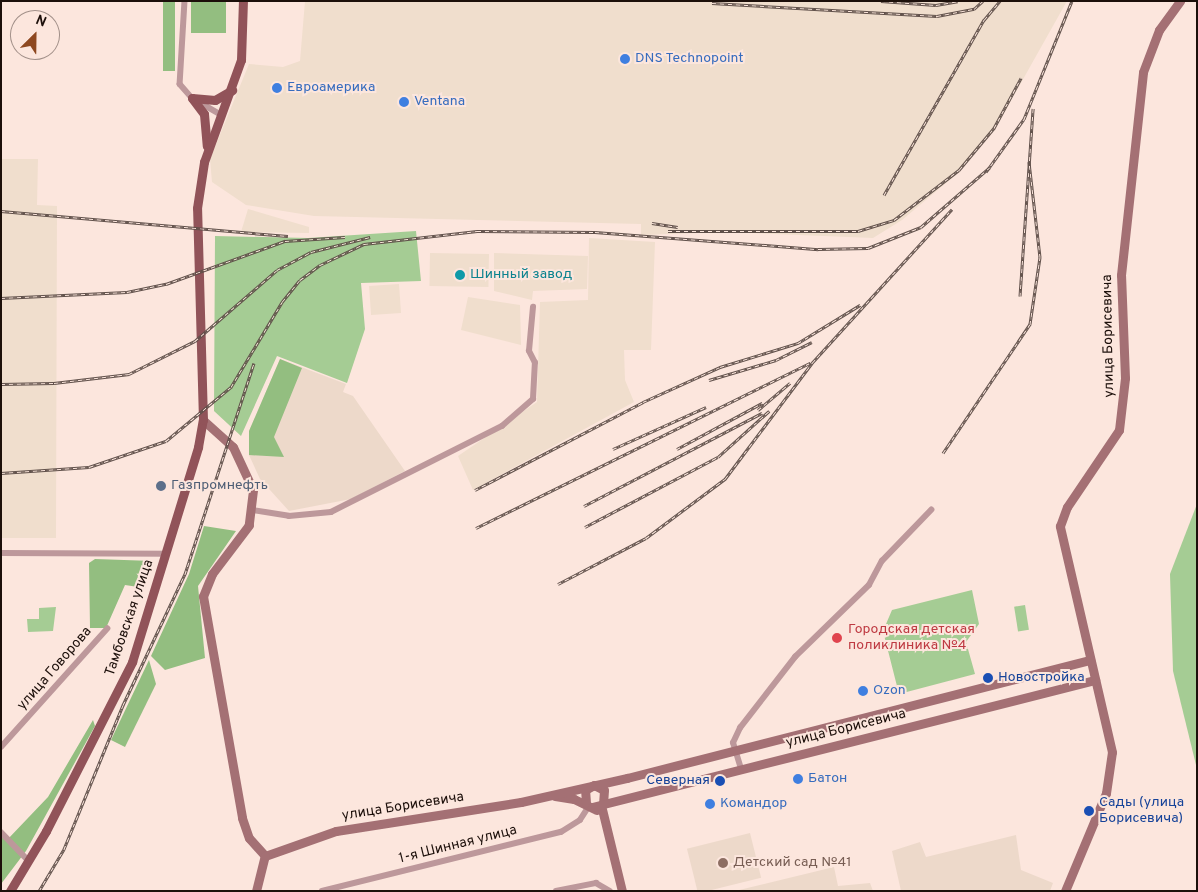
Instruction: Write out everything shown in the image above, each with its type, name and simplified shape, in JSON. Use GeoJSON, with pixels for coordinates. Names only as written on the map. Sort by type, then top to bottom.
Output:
{"type":"FeatureCollection","features":[{"type":"Feature","properties":{"kind":"main road","name":"Тамбовская улица"},"geometry":{"type":"LineString","coordinates":[[10,891],[30,861],[121,688],[166,554],[203,420],[196,230],[204,162],[232,90],[240,60],[243,1]]}},
{"type":"Feature","properties":{"kind":"main road"},"geometry":{"type":"LineString","coordinates":[[192,98],[214,100],[232,90]]}},
{"type":"Feature","properties":{"kind":"main road"},"geometry":{"type":"LineString","coordinates":[[192,98],[204,114],[207,130],[204,162]]}},
{"type":"Feature","properties":{"kind":"street"},"geometry":{"type":"LineString","coordinates":[[186,1],[180,84],[192,98],[222,115]]}},
{"type":"Feature","properties":{"kind":"street","name":"улица Борисевича"},"geometry":{"type":"LineString","coordinates":[[1065,891],[1104,800],[1112,766],[1110,738],[1090,660],[1060,526],[1067,507],[1110,450],[1119,430],[1125,378],[1121,275],[1142,72],[1159,30],[1180,1]]}},
{"type":"Feature","properties":{"kind":"street"},"geometry":{"type":"LineString","coordinates":[[253,510],[289,516],[331,512],[502,426],[534,399],[535,363],[529,351],[533,307]]}},
{"type":"Feature","properties":{"kind":"street"},"geometry":{"type":"LineString","coordinates":[[203,420],[226,439],[243,464],[253,490],[253,510],[244,534],[212,574],[203,596],[242,818],[249,838],[265,856],[256,891]]}},
{"type":"Feature","properties":{"kind":"street"},"geometry":{"type":"LineString","coordinates":[[741,769],[735,750],[737,733],[768,691],[869,585],[882,561],[931,510]]}},
{"type":"Feature","properties":{"kind":"street"},"geometry":{"type":"LineString","coordinates":[[1,553],[166,554]]}},
{"type":"Feature","properties":{"kind":"street","name":"улица Говорова"},"geometry":{"type":"LineString","coordinates":[[1,746],[107,629]]}},
{"type":"Feature","properties":{"kind":"street","name":"улица Борисевича"},"geometry":{"type":"LineString","coordinates":[[265,856],[336,831],[548,796],[1090,660]]}},
{"type":"Feature","properties":{"kind":"street","name":"улица Борисевича"},"geometry":{"type":"LineString","coordinates":[[548,796],[596,806],[1095,680]]}},
{"type":"Feature","properties":{"kind":"street"},"geometry":{"type":"LineString","coordinates":[[596,806],[605,793],[594,785],[585,790],[596,806],[622,891]]}},
{"type":"Feature","properties":{"kind":"street","name":"1-я Шинная улица"},"geometry":{"type":"LineString","coordinates":[[322,891],[561,832],[580,820],[596,806]]}},
{"type":"Feature","properties":{"kind":"street"},"geometry":{"type":"LineString","coordinates":[[1,832],[30,861]]}},
{"type":"Feature","properties":{"kind":"street"},"geometry":{"type":"LineString","coordinates":[[556,891],[596,883],[610,891]]}},
{"type":"Feature","properties":{"kind":"shaded area"},"geometry":{"type":"Polygon","coordinates":[[[305,1],[1067,1],[995,129],[958,173],[902,220],[873,238],[727,232],[641,235],[641,224],[314,216],[246,205],[212,182],[210,159],[249,64],[283,67],[300,61],[305,1]]]}},
{"type":"Feature","properties":{"kind":"shaded area"},"geometry":{"type":"Polygon","coordinates":[[[1,159],[38,159],[37,205],[57,206],[56,538],[1,538],[1,159]]]}},
{"type":"Feature","properties":{"kind":"shaded area"},"geometry":{"type":"Polygon","coordinates":[[[248,209],[309,227],[309,233],[241,232],[248,209]]]}},
{"type":"Feature","properties":{"kind":"shaded area"},"geometry":{"type":"Polygon","coordinates":[[[589,238],[655,242],[651,350],[624,350],[625,380],[634,402],[473,490],[458,456],[537,402],[540,302],[588,300],[589,238]]]}},
{"type":"Feature","properties":{"kind":"shaded area"},"geometry":{"type":"Polygon","coordinates":[[[430,253],[489,254],[488,287],[429,286],[430,253]]]}},
{"type":"Feature","properties":{"kind":"shaded area"},"geometry":{"type":"Polygon","coordinates":[[[494,253],[588,256],[587,289],[533,291],[532,300],[494,291],[494,253]]]}},
{"type":"Feature","properties":{"kind":"shaded area"},"geometry":{"type":"Polygon","coordinates":[[[399,284],[401,313],[371,315],[369,286],[399,284]]]}},
{"type":"Feature","properties":{"kind":"shaded area"},"geometry":{"type":"Polygon","coordinates":[[[468,297],[520,305],[521,345],[461,330],[468,297]]]}},
{"type":"Feature","properties":{"kind":"shaded area"},"geometry":{"type":"Polygon","coordinates":[[[280,359],[346,384],[343,392],[353,396],[405,471],[351,499],[289,511],[260,479],[249,455],[249,431],[280,359]]]}},
{"type":"Feature","properties":{"kind":"shaded area","name":"Детский сад №41"},"geometry":{"type":"Polygon","coordinates":[[[750,833],[761,878],[708,891],[697,891],[687,849],[750,833]]]}},
{"type":"Feature","properties":{"kind":"shaded area"},"geometry":{"type":"Polygon","coordinates":[[[1016,835],[1021,870],[1053,883],[1050,891],[901,891],[892,851],[920,842],[926,857],[1016,835]]]}},
{"type":"Feature","properties":{"kind":"shaded area"},"geometry":{"type":"Polygon","coordinates":[[[834,867],[838,886],[870,883],[873,891],[735,891],[834,867]]]}},
{"type":"Feature","properties":{"kind":"green space"},"geometry":{"type":"Polygon","coordinates":[[[163,1],[175,1],[175,71],[163,71],[163,1]]]}},
{"type":"Feature","properties":{"kind":"green space"},"geometry":{"type":"Polygon","coordinates":[[[191,1],[226,1],[226,33],[191,33],[191,1]]]}},
{"type":"Feature","properties":{"kind":"green space"},"geometry":{"type":"Polygon","coordinates":[[[416,231],[421,281],[361,283],[365,329],[347,383],[277,356],[241,436],[214,411],[215,236],[308,238],[416,231]]]}},
{"type":"Feature","properties":{"kind":"green space"},"geometry":{"type":"Polygon","coordinates":[[[280,359],[302,368],[274,437],[284,457],[249,455],[249,431],[280,359]]]}},
{"type":"Feature","properties":{"kind":"green space"},"geometry":{"type":"Polygon","coordinates":[[[1197,504],[1197,769],[1173,671],[1170,574],[1197,504]]]}},
{"type":"Feature","properties":{"kind":"green space"},"geometry":{"type":"Polygon","coordinates":[[[204,526],[236,531],[198,586],[205,658],[165,670],[151,656],[189,574],[204,526]]]}},
{"type":"Feature","properties":{"kind":"green space"},"geometry":{"type":"Polygon","coordinates":[[[95,559],[153,561],[145,588],[125,585],[106,628],[90,628],[89,563],[95,559]]]}},
{"type":"Feature","properties":{"kind":"green space"},"geometry":{"type":"Polygon","coordinates":[[[972,590],[979,624],[966,642],[975,674],[899,694],[883,631],[892,610],[972,590]]]}},
{"type":"Feature","properties":{"kind":"green space"},"geometry":{"type":"Polygon","coordinates":[[[1025,605],[1029,630],[1018,631],[1014,607],[1025,605]]]}},
{"type":"Feature","properties":{"kind":"green space"},"geometry":{"type":"Polygon","coordinates":[[[56,607],[53,631],[28,632],[27,619],[39,619],[39,608],[56,607]]]}},
{"type":"Feature","properties":{"kind":"green space"},"geometry":{"type":"Polygon","coordinates":[[[149,660],[156,684],[125,747],[111,740],[149,660]]]}},
{"type":"Feature","properties":{"kind":"green space"},"geometry":{"type":"Polygon","coordinates":[[[93,720],[95,726],[26,851],[1,884],[1,835],[7,840],[48,797],[93,720]]]}},
{"type":"Feature","properties":{"kind":"railway"},"geometry":{"type":"LineString","coordinates":[[881,1],[936,5],[958,1]]}},
{"type":"Feature","properties":{"kind":"railway"},"geometry":{"type":"LineString","coordinates":[[712,3],[937,16],[974,9],[983,1]]}},
{"type":"Feature","properties":{"kind":"railway"},"geometry":{"type":"LineString","coordinates":[[884,195],[984,20],[1000,1]]}},
{"type":"Feature","properties":{"kind":"railway"},"geometry":{"type":"LineString","coordinates":[[986,172],[1024,119],[1072,1]]}},
{"type":"Feature","properties":{"kind":"railway"},"geometry":{"type":"LineString","coordinates":[[668,231],[858,231],[894,220],[959,170],[994,128],[1021,78]]}},
{"type":"Feature","properties":{"kind":"railway"},"geometry":{"type":"LineString","coordinates":[[1020,296],[1033,108]]}},
{"type":"Feature","properties":{"kind":"railway"},"geometry":{"type":"LineString","coordinates":[[943,453],[1030,324],[1040,257],[1029,162]]}},
{"type":"Feature","properties":{"kind":"railway"},"geometry":{"type":"LineString","coordinates":[[1,473],[89,467],[166,441],[231,387],[282,302],[300,280],[320,265],[364,244],[477,231],[595,232],[818,249],[868,248],[921,227],[990,167]]}},
{"type":"Feature","properties":{"kind":"railway"},"geometry":{"type":"LineString","coordinates":[[558,584],[646,538],[725,479],[812,363],[952,209]]}},
{"type":"Feature","properties":{"kind":"railway"},"geometry":{"type":"LineString","coordinates":[[1,211],[288,236]]}},
{"type":"Feature","properties":{"kind":"railway"},"geometry":{"type":"LineString","coordinates":[[652,223],[678,227]]}},
{"type":"Feature","properties":{"kind":"railway"},"geometry":{"type":"LineString","coordinates":[[1,298],[127,292],[166,284],[285,241],[345,237]]}},
{"type":"Feature","properties":{"kind":"railway"},"geometry":{"type":"LineString","coordinates":[[1,384],[54,383],[129,374],[195,341],[277,270],[311,252],[370,237]]}},
{"type":"Feature","properties":{"kind":"railway"},"geometry":{"type":"LineString","coordinates":[[475,490],[643,402],[720,367],[798,343],[860,305]]}},
{"type":"Feature","properties":{"kind":"railway"},"geometry":{"type":"LineString","coordinates":[[709,380],[776,360],[812,342]]}},
{"type":"Feature","properties":{"kind":"railway"},"geometry":{"type":"LineString","coordinates":[[39,891],[64,849],[123,705],[185,574],[254,363]]}},
{"type":"Feature","properties":{"kind":"railway"},"geometry":{"type":"LineString","coordinates":[[476,528],[810,363]]}},
{"type":"Feature","properties":{"kind":"railway"},"geometry":{"type":"LineString","coordinates":[[758,410],[790,383]]}},
{"type":"Feature","properties":{"kind":"railway"},"geometry":{"type":"LineString","coordinates":[[677,449],[762,403]]}},
{"type":"Feature","properties":{"kind":"railway"},"geometry":{"type":"LineString","coordinates":[[613,449],[706,407]]}},
{"type":"Feature","properties":{"kind":"railway"},"geometry":{"type":"LineString","coordinates":[[585,527],[718,457],[769,411]]}},
{"type":"Feature","properties":{"kind":"railway"},"geometry":{"type":"LineString","coordinates":[[584,506],[762,413]]}},
{"type":"Feature","properties":{"kind":"place","name":"DNS Technopoint"},"geometry":{"type":"Point","coordinates":[625,59]}},
{"type":"Feature","properties":{"kind":"place","name":"Евроамерика"},"geometry":{"type":"Point","coordinates":[277,88]}},
{"type":"Feature","properties":{"kind":"place","name":"Ventana"},"geometry":{"type":"Point","coordinates":[404,102]}},
{"type":"Feature","properties":{"kind":"place","name":"Шинный завод"},"geometry":{"type":"Point","coordinates":[460,275]}},
{"type":"Feature","properties":{"kind":"place","name":"Газпромнефть"},"geometry":{"type":"Point","coordinates":[161,486]}},
{"type":"Feature","properties":{"kind":"place","name":"Городская детская поликлиника №4"},"geometry":{"type":"Point","coordinates":[837,638]}},
{"type":"Feature","properties":{"kind":"place","name":"Новостройка"},"geometry":{"type":"Point","coordinates":[988,678]}},
{"type":"Feature","properties":{"kind":"place","name":"Ozon"},"geometry":{"type":"Point","coordinates":[863,691]}},
{"type":"Feature","properties":{"kind":"place","name":"Батон"},"geometry":{"type":"Point","coordinates":[798,779]}},
{"type":"Feature","properties":{"kind":"place","name":"Северная"},"geometry":{"type":"Point","coordinates":[720,781]}},
{"type":"Feature","properties":{"kind":"place","name":"Командор"},"geometry":{"type":"Point","coordinates":[710,804]}},
{"type":"Feature","properties":{"kind":"place","name":"Сады (улица Борисевича)"},"geometry":{"type":"Point","coordinates":[1089,811]}},
{"type":"Feature","properties":{"kind":"place","name":"Детский сад №41"},"geometry":{"type":"Point","coordinates":[723,863]}}]}
